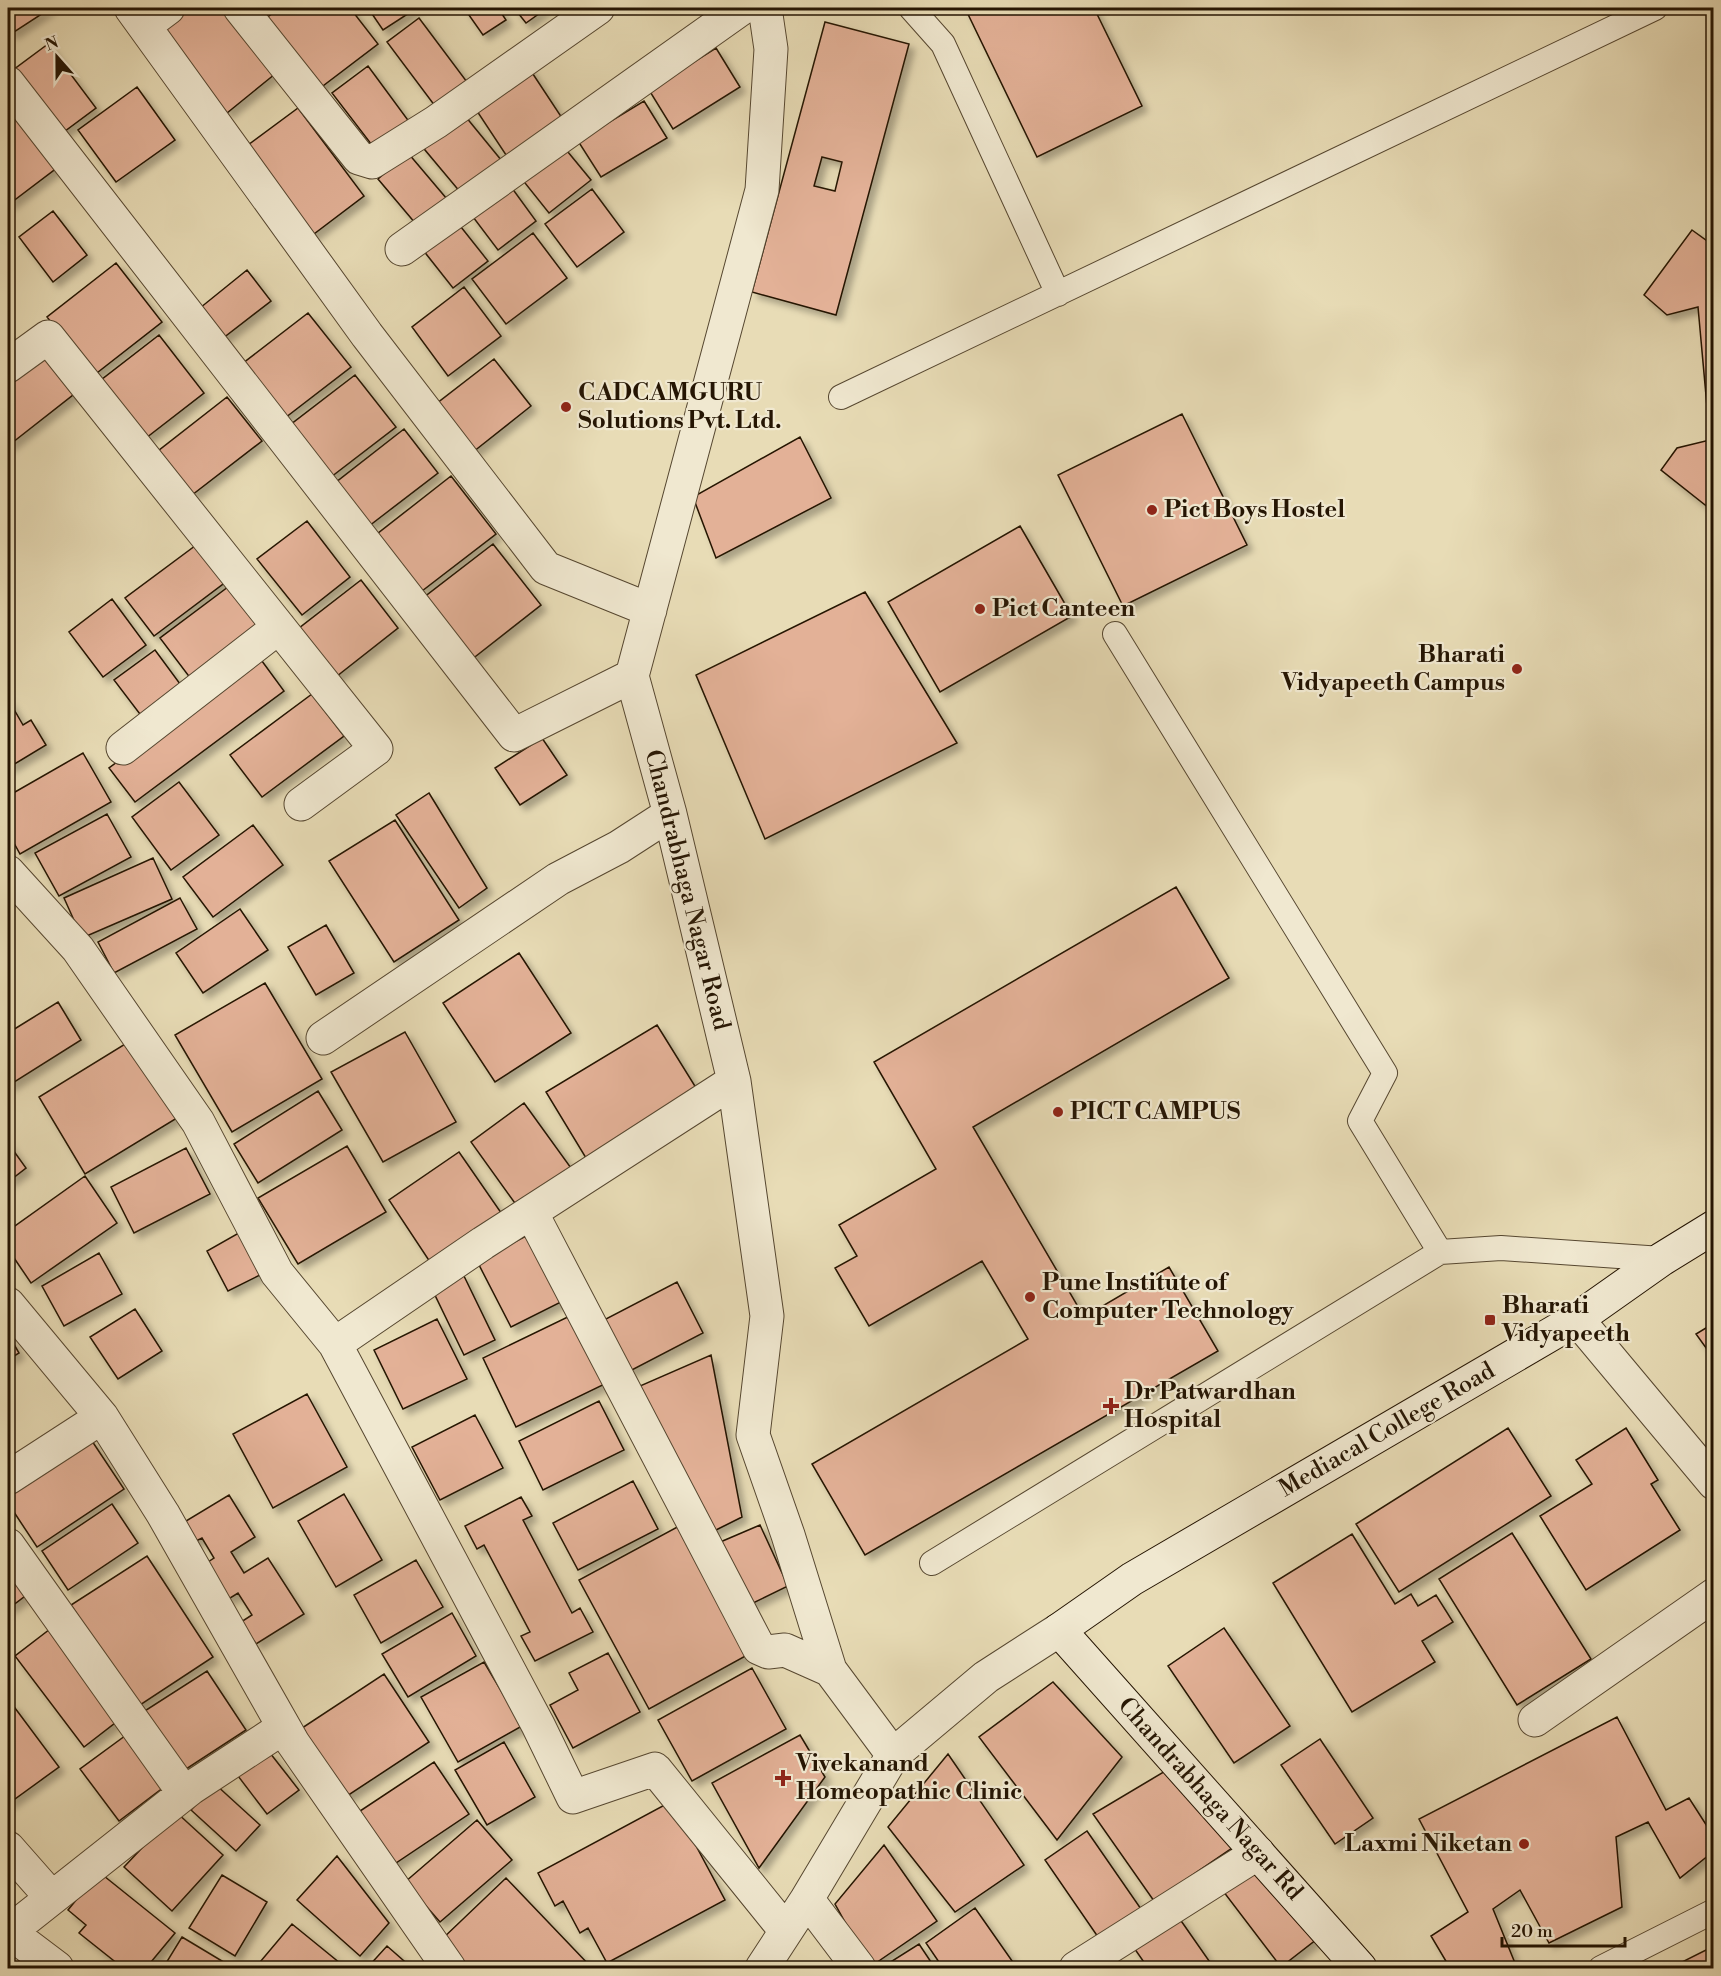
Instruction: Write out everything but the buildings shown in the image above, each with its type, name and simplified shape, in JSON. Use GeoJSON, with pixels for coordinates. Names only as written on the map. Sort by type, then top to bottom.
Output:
{"type":"FeatureCollection","features":[{"type":"Feature","properties":{"kind":"street"},"geometry":{"type":"LineString","coordinates":[[240,8],[359,158],[372,162],[436,122],[598,8]]}},
{"type":"Feature","properties":{"kind":"street"},"geometry":{"type":"LineString","coordinates":[[402,249],[742,8]]}},
{"type":"Feature","properties":{"kind":"street"},"geometry":{"type":"LineString","coordinates":[[8,83],[514,735],[632,676],[762,190],[771,49],[765,8]]}},
{"type":"Feature","properties":{"kind":"street"},"geometry":{"type":"LineString","coordinates":[[148,14],[367,335],[546,568],[650,610]]}},
{"type":"Feature","properties":{"kind":"street"},"geometry":{"type":"LineString","coordinates":[[8,366],[48,336],[376,748],[301,804]]}},
{"type":"Feature","properties":{"kind":"street"},"geometry":{"type":"LineString","coordinates":[[123,748],[279,627]]}},
{"type":"Feature","properties":{"kind":"street","name":"Chandrabhaga Nagar Road"},"geometry":{"type":"LineString","coordinates":[[632,676],[670,814],[734,1081],[768,1316],[753,1435],[788,1535],[830,1670],[893,1755]]}},
{"type":"Feature","properties":{"kind":"street"},"geometry":{"type":"LineString","coordinates":[[323,1038],[558,879],[619,847],[670,814]]}},
{"type":"Feature","properties":{"kind":"street"},"geometry":{"type":"LineString","coordinates":[[8,872],[78,949],[198,1122],[278,1273],[335,1344],[538,1725],[573,1797],[655,1769],[786,1931]]}},
{"type":"Feature","properties":{"kind":"street"},"geometry":{"type":"LineString","coordinates":[[335,1344],[531,1212],[734,1081]]}},
{"type":"Feature","properties":{"kind":"street"},"geometry":{"type":"LineString","coordinates":[[531,1212],[759,1648],[768,1652],[785,1650],[830,1670]]}},
{"type":"Feature","properties":{"kind":"street","name":"Mediacal College Road"},"geometry":{"type":"LineString","coordinates":[[762,1968],[807,1899],[893,1755],[986,1677],[1132,1579],[1576,1319],[1662,1259],[1713,1227]]}},
{"type":"Feature","properties":{"kind":"street"},"geometry":{"type":"LineString","coordinates":[[8,1304],[102,1417],[164,1514],[284,1727],[449,1968]]}},
{"type":"Feature","properties":{"kind":"street"},"geometry":{"type":"LineString","coordinates":[[1576,1319],[1713,1483]]}},
{"type":"Feature","properties":{"kind":"street"},"geometry":{"type":"LineString","coordinates":[[8,1478],[102,1417]]}},
{"type":"Feature","properties":{"kind":"street"},"geometry":{"type":"LineString","coordinates":[[8,1545],[184,1793]]}},
{"type":"Feature","properties":{"kind":"street"},"geometry":{"type":"LineString","coordinates":[[1535,1720],[1713,1595]]}},
{"type":"Feature","properties":{"kind":"street","name":"Chandrabhaga Nagar Rd"},"geometry":{"type":"LineString","coordinates":[[1059,1630],[1360,1968]]}},
{"type":"Feature","properties":{"kind":"street"},"geometry":{"type":"LineString","coordinates":[[57,1968],[8,1932],[184,1793],[284,1727]]}},
{"type":"Feature","properties":{"kind":"street"},"geometry":{"type":"LineString","coordinates":[[8,1848],[52,1899]]}},
{"type":"Feature","properties":{"kind":"street"},"geometry":{"type":"LineString","coordinates":[[1076,1968],[1258,1852]]}},
{"type":"Feature","properties":{"kind":"street"},"geometry":{"type":"LineString","coordinates":[[807,1899],[859,1968]]}},
{"type":"Feature","properties":{"kind":"lane"},"geometry":{"type":"LineString","coordinates":[[911,8],[943,44],[1058,294]]}},
{"type":"Feature","properties":{"kind":"lane"},"geometry":{"type":"LineString","coordinates":[[840,397],[1655,8]]}},
{"type":"Feature","properties":{"kind":"lane"},"geometry":{"type":"LineString","coordinates":[[1115,634],[1385,1073],[1359,1121],[1440,1252]]}},
{"type":"Feature","properties":{"kind":"lane"},"geometry":{"type":"LineString","coordinates":[[932,1563],[1440,1252],[1501,1248],[1662,1259]]}},
{"type":"Feature","properties":{"kind":"lane"},"geometry":{"type":"LineString","coordinates":[[1601,1968],[1713,1911]]}},
{"type":"Feature","properties":{"kind":"place","name":"CADCAMGURU Solutions Pvt. Ltd."},"geometry":{"type":"Point","coordinates":[566,407]}},
{"type":"Feature","properties":{"kind":"place","name":"Pict Boys Hostel"},"geometry":{"type":"Point","coordinates":[1152,510]}},
{"type":"Feature","properties":{"kind":"place","name":"Pict Canteen"},"geometry":{"type":"Point","coordinates":[980,609]}},
{"type":"Feature","properties":{"kind":"place","name":"Bharati Vidyapeeth Campus"},"geometry":{"type":"Point","coordinates":[1517,669]}},
{"type":"Feature","properties":{"kind":"place","name":"PICT CAMPUS"},"geometry":{"type":"Point","coordinates":[1058,1112]}},
{"type":"Feature","properties":{"kind":"place","name":"Pune Institute of Computer Technology"},"geometry":{"type":"Point","coordinates":[1030,1297]}},
{"type":"Feature","properties":{"kind":"place","name":"Bharati Vidyapeeth"},"geometry":{"type":"Point","coordinates":[1490,1320]}},
{"type":"Feature","properties":{"kind":"place","name":"Dr Patwardhan Hospital"},"geometry":{"type":"Point","coordinates":[1111,1406]}},
{"type":"Feature","properties":{"kind":"place","name":"Vivekanand Homeopathic Clinic"},"geometry":{"type":"Point","coordinates":[783,1778]}},
{"type":"Feature","properties":{"kind":"place","name":"Laxmi Niketan"},"geometry":{"type":"Point","coordinates":[1524,1844]}}]}
